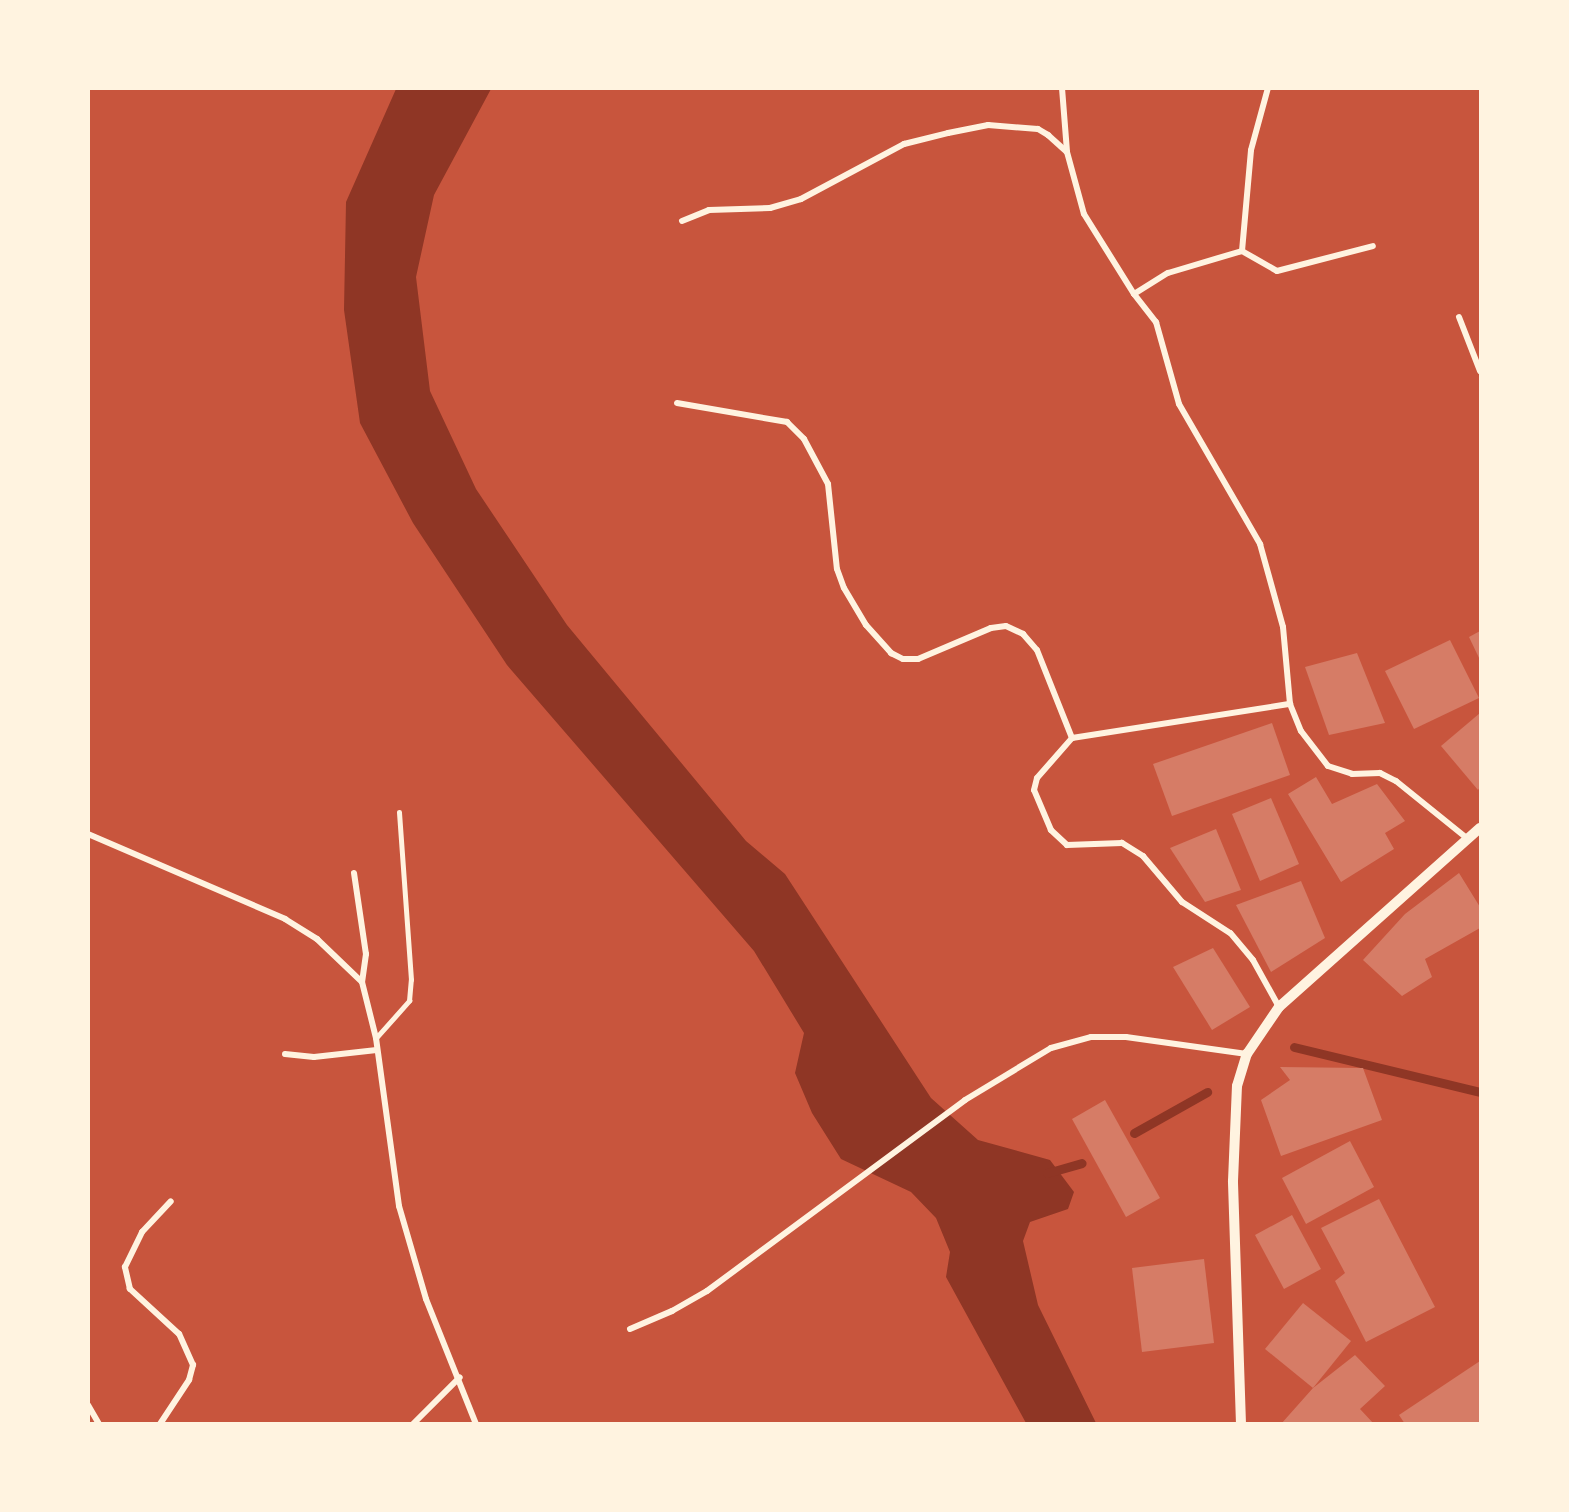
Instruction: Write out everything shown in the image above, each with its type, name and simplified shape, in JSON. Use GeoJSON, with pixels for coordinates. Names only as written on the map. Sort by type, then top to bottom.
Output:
{"type":"FeatureCollection","features":[{"type":"Feature","properties":{"kind":"street"},"geometry":{"type":"LineString","coordinates":[[1062,88],[1067,152],[1084,214],[1134,294],[1156,322],[1179,404],[1214,468],[1247,518],[1264,554],[1284,627],[1290,704],[1311,749],[1328,766],[1352,774],[1380,773],[1396,781],[1468,839]]}},
{"type":"Feature","properties":{"kind":"street"},"geometry":{"type":"LineString","coordinates":[[1242,251],[1242,224],[1251,150],[1268,88]]}},
{"type":"Feature","properties":{"kind":"street"},"geometry":{"type":"LineString","coordinates":[[682,221],[709,210],[770,208],[801,199],[904,144],[988,125],[1038,129],[1067,152]]}},
{"type":"Feature","properties":{"kind":"street"},"geometry":{"type":"LineString","coordinates":[[1134,294],[1168,273],[1242,251],[1277,272],[1373,246]]}},
{"type":"Feature","properties":{"kind":"street"},"geometry":{"type":"LineString","coordinates":[[1459,317],[1480,370]]}},
{"type":"Feature","properties":{"kind":"street"},"geometry":{"type":"LineString","coordinates":[[677,403],[787,422],[804,439],[828,484],[837,569],[844,588],[866,625],[885,646],[903,659],[918,659],[991,628],[1006,626],[1023,634],[1036,650],[1072,738]]}},
{"type":"Feature","properties":{"kind":"street"},"geometry":{"type":"LineString","coordinates":[[1279,1007],[1253,960],[1230,933],[1182,902],[1131,845],[1067,845],[1051,830],[1035,790],[1037,778],[1072,738],[1290,704]]}},
{"type":"Feature","properties":{"kind":"street"},"geometry":{"type":"LineString","coordinates":[[1241,1424],[1233,1181],[1237,1086],[1247,1054],[1279,1007],[1480,828]]}},
{"type":"Feature","properties":{"kind":"street"},"geometry":{"type":"LineString","coordinates":[[88,834],[285,919],[316,939],[362,982]]}},
{"type":"Feature","properties":{"kind":"street"},"geometry":{"type":"LineString","coordinates":[[354,873],[366,954],[362,982],[377,1050],[399,1206],[426,1299],[460,1377],[476,1424]]}},
{"type":"Feature","properties":{"kind":"street"},"geometry":{"type":"LineString","coordinates":[[630,1329],[672,1311],[707,1291],[965,1100],[1052,1048],[1091,1037],[1126,1037],[1247,1054]]}},
{"type":"Feature","properties":{"kind":"street"},"geometry":{"type":"LineString","coordinates":[[285,1054],[314,1057],[377,1050]]}},
{"type":"Feature","properties":{"kind":"street"},"geometry":{"type":"LineString","coordinates":[[160,1424],[189,1380],[193,1365],[179,1334],[130,1289],[125,1267],[142,1232],[171,1202]]}},
{"type":"Feature","properties":{"kind":"street"},"geometry":{"type":"LineString","coordinates":[[413,1424],[460,1377]]}},
{"type":"Feature","properties":{"kind":"street"},"geometry":{"type":"LineString","coordinates":[[88,1405],[99,1424]]}},
{"type":"Feature","properties":{"kind":"lane"},"geometry":{"type":"LineString","coordinates":[[375,1038],[409,1000],[411,980],[399,812]]}},
{"type":"Feature","properties":{"kind":"shaded area"},"geometry":{"type":"Polygon","coordinates":[[[396,89],[491,89],[434,195],[416,277],[430,391],[476,489],[567,625],[746,841],[785,874],[931,1098],[978,1140],[1050,1160],[1074,1192],[1068,1209],[1030,1222],[1023,1241],[1038,1305],[1096,1423],[1026,1423],[946,1277],[950,1252],[936,1218],[911,1192],[841,1159],[812,1113],[795,1073],[804,1033],[754,951],[507,665],[413,523],[360,423],[344,310],[346,202],[396,89]]]}},
{"type":"Feature","properties":{"kind":"building"},"geometry":{"type":"Polygon","coordinates":[[[1480,631],[1480,660],[1469,637],[1480,631]]]}},
{"type":"Feature","properties":{"kind":"building"},"geometry":{"type":"Polygon","coordinates":[[[1450,640],[1479,698],[1414,729],[1385,671],[1450,640]]]}},
{"type":"Feature","properties":{"kind":"building"},"geometry":{"type":"Polygon","coordinates":[[[1357,653],[1385,723],[1329,735],[1305,667],[1357,653]]]}},
{"type":"Feature","properties":{"kind":"building"},"geometry":{"type":"Polygon","coordinates":[[[1480,713],[1480,787],[1478,790],[1441,746],[1480,713]]]}},
{"type":"Feature","properties":{"kind":"building"},"geometry":{"type":"Polygon","coordinates":[[[1272,723],[1290,775],[1172,816],[1153,764],[1272,723]]]}},
{"type":"Feature","properties":{"kind":"building"},"geometry":{"type":"Polygon","coordinates":[[[1316,777],[1332,804],[1377,784],[1405,821],[1385,833],[1394,849],[1341,882],[1288,794],[1316,777]]]}},
{"type":"Feature","properties":{"kind":"building"},"geometry":{"type":"Polygon","coordinates":[[[1271,798],[1299,864],[1260,881],[1232,814],[1271,798]]]}},
{"type":"Feature","properties":{"kind":"building"},"geometry":{"type":"Polygon","coordinates":[[[1216,829],[1241,890],[1205,902],[1170,848],[1216,829]]]}},
{"type":"Feature","properties":{"kind":"building"},"geometry":{"type":"Polygon","coordinates":[[[1459,873],[1480,907],[1480,928],[1425,959],[1432,977],[1402,996],[1363,960],[1405,914],[1459,873]]]}},
{"type":"Feature","properties":{"kind":"building"},"geometry":{"type":"Polygon","coordinates":[[[1301,881],[1325,938],[1271,972],[1236,905],[1301,881]]]}},
{"type":"Feature","properties":{"kind":"building"},"geometry":{"type":"Polygon","coordinates":[[[1213,948],[1250,1007],[1212,1030],[1173,967],[1213,948]]]}},
{"type":"Feature","properties":{"kind":"building"},"geometry":{"type":"Polygon","coordinates":[[[1280,1067],[1363,1068],[1382,1120],[1281,1156],[1261,1100],[1290,1080],[1280,1067]]]}},
{"type":"Feature","properties":{"kind":"building"},"geometry":{"type":"Polygon","coordinates":[[[1105,1100],[1160,1198],[1126,1217],[1072,1119],[1105,1100]]]}},
{"type":"Feature","properties":{"kind":"building"},"geometry":{"type":"Polygon","coordinates":[[[1350,1141],[1374,1187],[1306,1224],[1282,1178],[1350,1141]]]}},
{"type":"Feature","properties":{"kind":"building"},"geometry":{"type":"Polygon","coordinates":[[[1379,1199],[1435,1307],[1366,1342],[1335,1281],[1345,1273],[1321,1228],[1379,1199]]]}},
{"type":"Feature","properties":{"kind":"building"},"geometry":{"type":"Polygon","coordinates":[[[1292,1215],[1321,1269],[1284,1289],[1255,1235],[1292,1215]]]}},
{"type":"Feature","properties":{"kind":"building"},"geometry":{"type":"Polygon","coordinates":[[[1204,1259],[1214,1343],[1142,1352],[1132,1268],[1204,1259]]]}},
{"type":"Feature","properties":{"kind":"building"},"geometry":{"type":"Polygon","coordinates":[[[1303,1303],[1351,1341],[1313,1388],[1265,1349],[1303,1303]]]}},
{"type":"Feature","properties":{"kind":"building"},"geometry":{"type":"Polygon","coordinates":[[[1355,1355],[1385,1386],[1360,1409],[1374,1424],[1281,1424],[1313,1388],[1355,1355]]]}},
{"type":"Feature","properties":{"kind":"building"},"geometry":{"type":"Polygon","coordinates":[[[1480,1361],[1480,1424],[1405,1424],[1399,1415],[1480,1361]]]}},
{"type":"Feature","properties":{"kind":"waterway"},"geometry":{"type":"LineString","coordinates":[[1294,1047],[1480,1092]]}},
{"type":"Feature","properties":{"kind":"waterway"},"geometry":{"type":"LineString","coordinates":[[1134,1133],[1207,1092]]}},
{"type":"Feature","properties":{"kind":"waterway"},"geometry":{"type":"LineString","coordinates":[[1047,1173],[1082,1163]]}}]}
